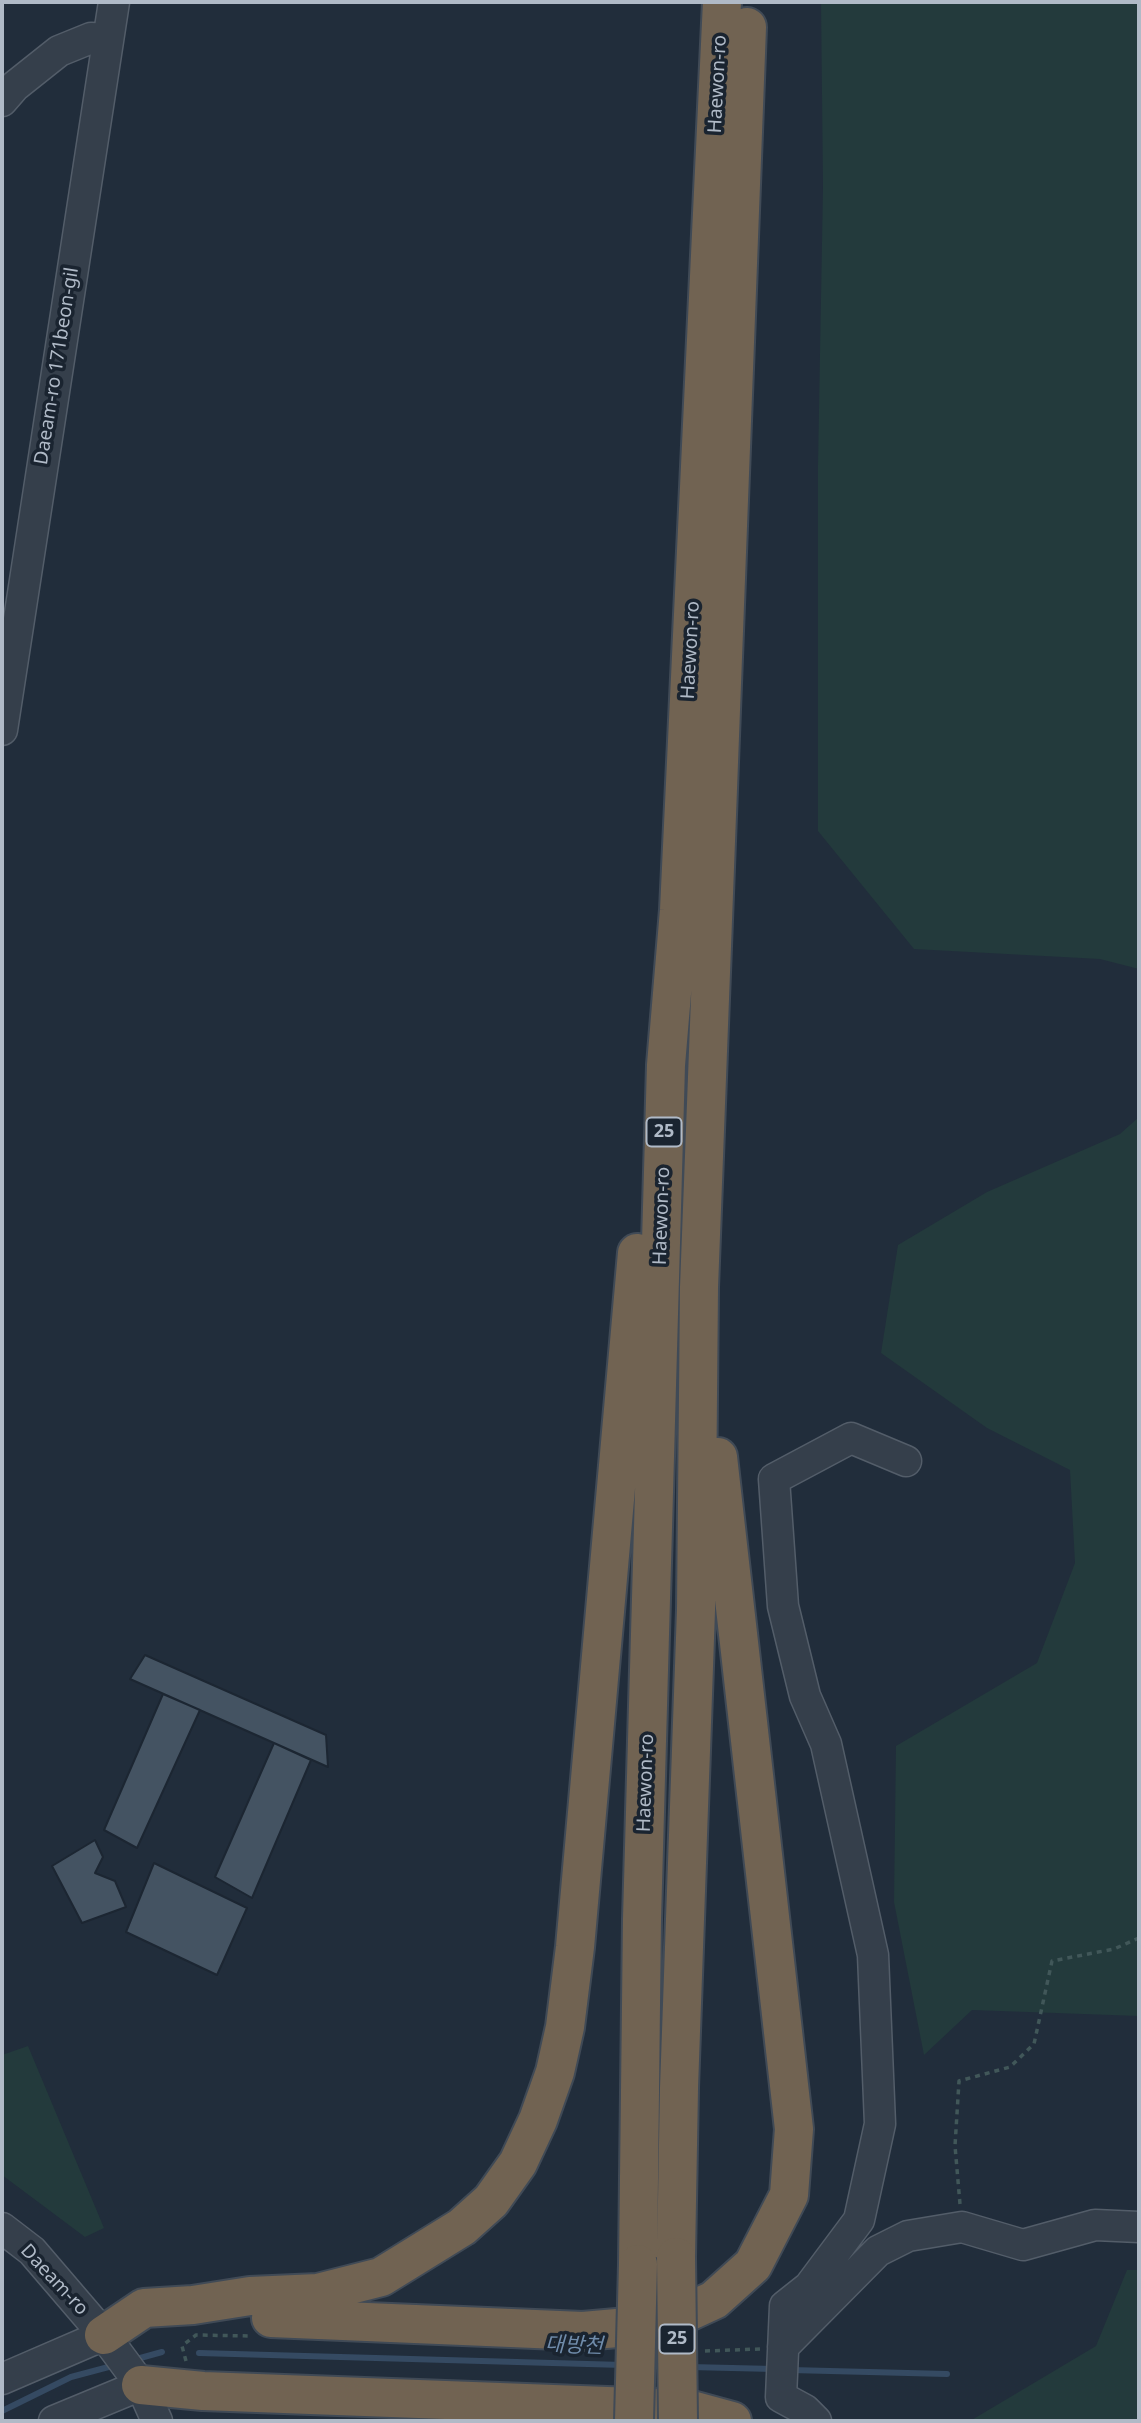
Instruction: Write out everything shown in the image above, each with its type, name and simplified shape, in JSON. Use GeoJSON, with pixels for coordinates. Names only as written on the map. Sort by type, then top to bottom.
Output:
{"type":"FeatureCollection","features":[{"type":"Feature","properties":{"kind":"highway","name":"Haewon-ro"},"geometry":{"type":"LineString","coordinates":[[634,2421],[642,1919],[666,1065],[679,910],[722,2]]}},
{"type":"Feature","properties":{"kind":"highway","name":"Haewon-ro"},"geometry":{"type":"LineString","coordinates":[[678,2421],[676,2257],[679,2088],[696,1610],[699,1286],[748,2]]}},
{"type":"Feature","properties":{"kind":"highway"},"geometry":{"type":"LineString","coordinates":[[195,2320],[250,2296],[318,2293],[381,2277],[462,2227],[491,2201],[519,2163],[538,2120],[555,2072],[565,2027],[638,1241],[666,1065]]}},
{"type":"Feature","properties":{"kind":"highway"},"geometry":{"type":"LineString","coordinates":[[104,2335],[144,2308],[195,2320],[260,2317],[583,2330],[662,2324],[714,2300],[753,2265],[789,2195],[794,2129],[699,1286]]}},
{"type":"Feature","properties":{"kind":"highway"},"geometry":{"type":"LineString","coordinates":[[141,2385],[194,2376],[688,2409],[732,2421]]}},
{"type":"Feature","properties":{"kind":"highway"},"geometry":{"type":"LineString","coordinates":[[141,2385],[176,2405],[267,2416],[332,2412],[381,2421]]}},
{"type":"Feature","properties":{"kind":"street","name":"Daeam-ro 171beon-gil"},"geometry":{"type":"LineString","coordinates":[[2,730],[114,2]]}},
{"type":"Feature","properties":{"kind":"street"},"geometry":{"type":"LineString","coordinates":[[2,101],[59,51],[91,38],[108,39]]}},
{"type":"Feature","properties":{"kind":"street"},"geometry":{"type":"LineString","coordinates":[[816,2421],[805,2410],[780,2397],[785,2306],[809,2287],[859,2220],[880,2124],[873,1955],[826,1744],[805,1696],[783,1606],[774,1479],[851,1438],[906,1461]]}},
{"type":"Feature","properties":{"kind":"street"},"geometry":{"type":"LineString","coordinates":[[783,2347],[878,2251],[908,2236],[962,2227],[1023,2245],[1096,2225],[1139,2227]]}},
{"type":"Feature","properties":{"kind":"street","name":"Daeam-ro"},"geometry":{"type":"LineString","coordinates":[[2,2228],[32,2251],[104,2335],[141,2385]]}},
{"type":"Feature","properties":{"kind":"street"},"geometry":{"type":"LineString","coordinates":[[2,2379],[104,2335]]}},
{"type":"Feature","properties":{"kind":"street"},"geometry":{"type":"LineString","coordinates":[[54,2421],[141,2385],[157,2421]]}},
{"type":"Feature","properties":{"kind":"street"},"geometry":{"type":"LineString","coordinates":[[587,2421],[609,2421]]}},
{"type":"Feature","properties":{"kind":"path"},"geometry":{"type":"LineString","coordinates":[[962,2227],[955,2146],[959,2081],[1010,2067],[1034,2044],[1052,1961],[1114,1949],[1139,1938]]}},
{"type":"Feature","properties":{"kind":"path"},"geometry":{"type":"LineString","coordinates":[[194,2376],[182,2346],[195,2320]]}},
{"type":"Feature","properties":{"kind":"path"},"geometry":{"type":"LineString","coordinates":[[712,2351],[783,2347]]}},
{"type":"Feature","properties":{"kind":"green space"},"geometry":{"type":"Polygon","coordinates":[[[821,2],[1139,2],[1139,969],[1100,959],[914,949],[818,831],[818,465],[823,187],[821,2]]]}},
{"type":"Feature","properties":{"kind":"green space"},"geometry":{"type":"Polygon","coordinates":[[[1139,1117],[1139,2016],[972,2010],[924,2055],[894,1902],[896,1746],[1037,1663],[1075,1563],[1070,1470],[987,1428],[881,1353],[898,1245],[987,1192],[1120,1134],[1139,1117]]]}},
{"type":"Feature","properties":{"kind":"green space"},"geometry":{"type":"Polygon","coordinates":[[[28,2046],[104,2228],[85,2237],[2,2175],[2,2055],[28,2046]]]}},
{"type":"Feature","properties":{"kind":"green space"},"geometry":{"type":"Polygon","coordinates":[[[1127,2270],[1139,2270],[1139,2421],[970,2421],[1096,2346],[1127,2270]]]}},
{"type":"Feature","properties":{"kind":"building"},"geometry":{"type":"Polygon","coordinates":[[[145,1655],[326,1735],[328,1767],[130,1679],[145,1655]]]}},
{"type":"Feature","properties":{"kind":"building"},"geometry":{"type":"Polygon","coordinates":[[[163,1694],[200,1710],[137,1848],[104,1830],[163,1694]]]}},
{"type":"Feature","properties":{"kind":"building"},"geometry":{"type":"Polygon","coordinates":[[[274,1743],[311,1760],[252,1898],[215,1877],[274,1743]]]}},
{"type":"Feature","properties":{"kind":"building"},"geometry":{"type":"Polygon","coordinates":[[[95,1840],[103,1857],[95,1873],[115,1881],[126,1907],[82,1923],[52,1866],[95,1840]]]}},
{"type":"Feature","properties":{"kind":"building"},"geometry":{"type":"Polygon","coordinates":[[[154,1863],[247,1908],[217,1975],[126,1932],[154,1863]]]}},
{"type":"Feature","properties":{"kind":"waterway","name":"대방천"},"geometry":{"type":"LineString","coordinates":[[133,2360],[162,2352]]}},
{"type":"Feature","properties":{"kind":"waterway","name":"대방천"},"geometry":{"type":"LineString","coordinates":[[199,2353],[623,2365]]}},
{"type":"Feature","properties":{"kind":"waterway","name":"대방천"},"geometry":{"type":"LineString","coordinates":[[2,2411],[71,2377],[116,2365]]}},
{"type":"Feature","properties":{"kind":"waterway","name":"대방천"},"geometry":{"type":"LineString","coordinates":[[690,2367],[774,2369]]}},
{"type":"Feature","properties":{"kind":"waterway","name":"대방천"},"geometry":{"type":"LineString","coordinates":[[791,2370],[947,2374]]}}]}
